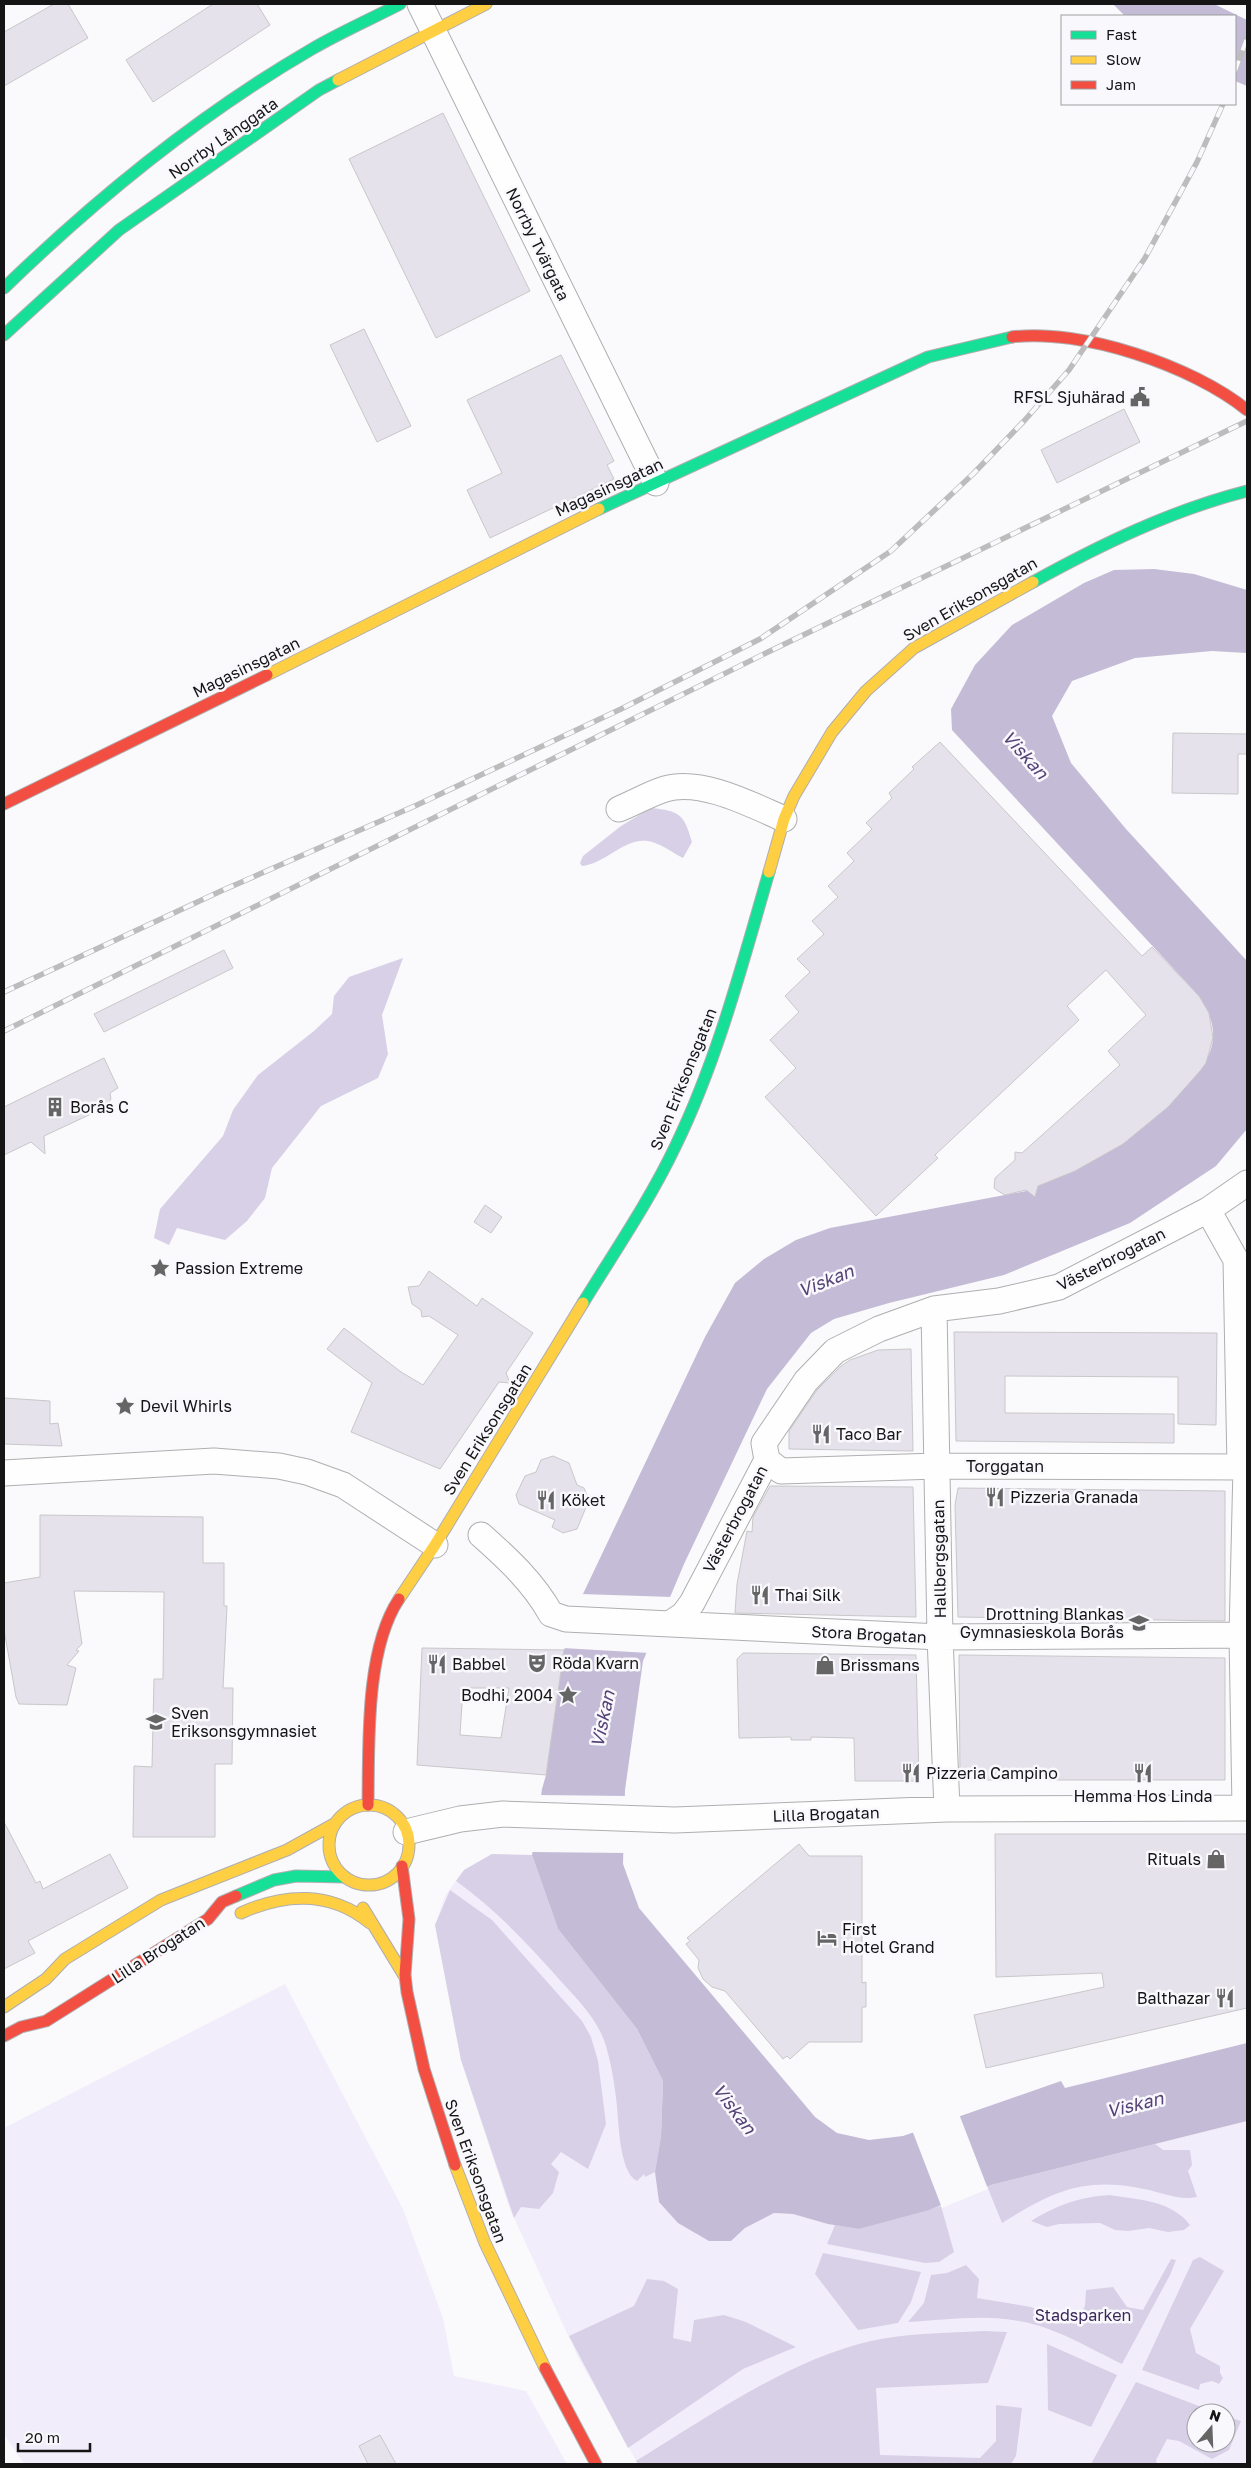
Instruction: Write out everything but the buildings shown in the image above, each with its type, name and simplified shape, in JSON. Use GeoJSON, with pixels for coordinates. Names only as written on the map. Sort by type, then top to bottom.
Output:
{"type":"FeatureCollection","features":[{"type":"Feature","properties":{"kind":"street","name":"Norrby Långgata"},"geometry":{"type":"LineString","coordinates":[[4,288],[96,203],[200,123],[304,54],[400,4]]}},
{"type":"Feature","properties":{"kind":"street","name":"Norrby Tvärgata"},"geometry":{"type":"LineString","coordinates":[[420,4],[656,483]]}},
{"type":"Feature","properties":{"kind":"street","name":"Norrby Långgata"},"geometry":{"type":"LineString","coordinates":[[4,335],[119,230],[319,90],[486,4]]}},
{"type":"Feature","properties":{"kind":"street","name":"Magasinsgatan"},"geometry":{"type":"LineString","coordinates":[[4,804],[375,622],[589,514],[928,357],[985,341],[1033,335],[1065,337],[1133,353],[1201,378],[1232,396],[1247,410]]}},
{"type":"Feature","properties":{"kind":"street","name":"Sven Eriksonsgatan"},"geometry":{"type":"LineString","coordinates":[[368,1805],[369,1724],[373,1685],[381,1642],[396,1605],[435,1545],[652,1190],[676,1145],[722,1033],[784,820],[803,778],[832,732],[866,690],[914,648],[1096,547],[1219,498],[1247,491]]}},
{"type":"Feature","properties":{"kind":"street"},"geometry":{"type":"LineString","coordinates":[[619,810],[667,788],[700,788],[743,801],[784,820]]}},
{"type":"Feature","properties":{"kind":"street","name":"Västerbrogatan"},"geometry":{"type":"LineString","coordinates":[[671,1623],[683,1615],[692,1603],[767,1460],[764,1443],[806,1381],[835,1351],[879,1329],[934,1309],[999,1301],[1059,1287],[1208,1210],[1247,1183]]}},
{"type":"Feature","properties":{"kind":"street"},"geometry":{"type":"LineString","coordinates":[[1208,1210],[1236,1260],[1244,1467],[1246,1808]]}},
{"type":"Feature","properties":{"kind":"street","name":"Hallbergsgatan"},"geometry":{"type":"LineString","coordinates":[[934,1309],[940,1637],[947,1809]]}},
{"type":"Feature","properties":{"kind":"street","name":"Torggatan"},"geometry":{"type":"LineString","coordinates":[[767,1460],[781,1471],[938,1466],[1244,1467]]}},
{"type":"Feature","properties":{"kind":"street"},"geometry":{"type":"LineString","coordinates":[[6,1470],[203,1462],[279,1466],[307,1472],[343,1486],[435,1545]]}},
{"type":"Feature","properties":{"kind":"street"},"geometry":{"type":"LineString","coordinates":[[481,1535],[539,1593],[551,1614],[566,1619],[671,1623]]}},
{"type":"Feature","properties":{"kind":"street","name":"Stora Brogatan"},"geometry":{"type":"LineString","coordinates":[[671,1623],[940,1637],[1244,1635]]}},
{"type":"Feature","properties":{"kind":"street"},"geometry":{"type":"LineString","coordinates":[[42,1966],[64,1959],[161,1900],[287,1850],[334,1824],[346,1812],[368,1805],[380,1807],[400,1821],[406,1832],[408,1850],[402,1866],[391,1878],[376,1884],[360,1884],[347,1878],[336,1868],[329,1850],[334,1824]]}},
{"type":"Feature","properties":{"kind":"street","name":"Lilla Brogatan"},"geometry":{"type":"LineString","coordinates":[[406,1832],[460,1819],[502,1814],[675,1820],[947,1809],[1246,1808]]}},
{"type":"Feature","properties":{"kind":"street","name":"Sven Eriksonsgatan"},"geometry":{"type":"LineString","coordinates":[[402,1866],[408,1902],[409,1928],[405,1977],[434,2110],[493,2265],[549,2378],[596,2464]]}},
{"type":"Feature","properties":{"kind":"street","name":"Lilla Brogatan"},"geometry":{"type":"LineString","coordinates":[[4,2036],[21,2027],[46,2021],[208,1919],[222,1902],[274,1880],[296,1876],[347,1878]]}},
{"type":"Feature","properties":{"kind":"street"},"geometry":{"type":"LineString","coordinates":[[347,1878],[370,1923],[405,1977]]}},
{"type":"Feature","properties":{"kind":"street"},"geometry":{"type":"LineString","coordinates":[[208,1919],[228,1918],[274,1900],[298,1898],[329,1900],[360,1913],[370,1923]]}},
{"type":"Feature","properties":{"kind":"street"},"geometry":{"type":"LineString","coordinates":[[4,2007],[46,1979],[64,1959]]}},
{"type":"Feature","properties":{"kind":"street"},"geometry":{"type":"LineString","coordinates":[[28,2038],[46,2021]]}},
{"type":"Feature","properties":{"kind":"green space"},"geometry":{"type":"Polygon","coordinates":[[[651,808],[675,813],[683,820],[692,842],[683,858],[656,843],[639,841],[622,847],[599,861],[582,866],[580,863],[583,856],[621,826],[651,808]]]}},
{"type":"Feature","properties":{"kind":"green space"},"geometry":{"type":"Polygon","coordinates":[[[403,958],[382,1015],[388,1054],[378,1078],[321,1106],[272,1168],[265,1198],[247,1221],[225,1240],[177,1228],[169,1245],[154,1238],[160,1209],[223,1136],[233,1110],[258,1075],[314,1031],[332,1014],[334,996],[349,977],[403,958]]]}},
{"type":"Feature","properties":{"kind":"green space","name":"Stadsparken"},"geometry":{"type":"Polygon","coordinates":[[[492,1854],[532,1855],[558,1929],[661,2136],[731,2241],[745,2228],[774,2213],[793,2214],[835,2225],[941,2206],[991,2185],[1247,2121],[1247,2464],[638,2464],[578,2357],[509,2207],[461,2060],[435,1925],[445,1896],[464,1870],[492,1854]]]}},
{"type":"Feature","properties":{"kind":"green space"},"geometry":{"type":"Polygon","coordinates":[[[492,1854],[532,1855],[558,1929],[637,2029],[663,2081],[661,2136],[655,2172],[645,2177],[644,2174],[637,2181],[626,2167],[623,2156],[612,2072],[606,2046],[598,2027],[579,2001],[522,1939],[484,1903],[456,1881],[464,1870],[492,1854]]]}},
{"type":"Feature","properties":{"kind":"green space"},"geometry":{"type":"Polygon","coordinates":[[[450,1890],[492,1920],[582,2021],[591,2037],[598,2061],[606,2124],[588,2169],[561,2152],[551,2164],[559,2172],[553,2193],[539,2209],[521,2207],[514,2218],[461,2060],[435,1925],[450,1890]]]}},
{"type":"Feature","properties":{"kind":"green space"},"geometry":{"type":"Polygon","coordinates":[[[285,1984],[403,2209],[443,2318],[454,2376],[526,2391],[567,2464],[24,2464],[4,2434],[4,2128],[285,1984]]]}},
{"type":"Feature","properties":{"kind":"green space"},"geometry":{"type":"Polygon","coordinates":[[[1155,2144],[1163,2150],[1190,2150],[1192,2165],[1188,2171],[1197,2197],[1177,2197],[1122,2185],[1103,2184],[1085,2186],[1053,2195],[1002,2223],[987,2186],[1155,2144]]]}},
{"type":"Feature","properties":{"kind":"green space"},"geometry":{"type":"Polygon","coordinates":[[[1110,2195],[1154,2202],[1174,2210],[1190,2225],[1184,2230],[1168,2232],[1149,2228],[1128,2231],[1115,2230],[1100,2223],[1059,2224],[1047,2227],[1031,2221],[1050,2210],[1069,2203],[1110,2195]]]}},
{"type":"Feature","properties":{"kind":"green space"},"geometry":{"type":"Polygon","coordinates":[[[941,2206],[954,2252],[939,2262],[925,2263],[827,2244],[835,2225],[859,2229],[941,2206]]]}},
{"type":"Feature","properties":{"kind":"green space"},"geometry":{"type":"Polygon","coordinates":[[[823,2253],[921,2272],[911,2302],[898,2323],[858,2330],[815,2274],[823,2253]]]}},
{"type":"Feature","properties":{"kind":"green space"},"geometry":{"type":"Polygon","coordinates":[[[1200,2257],[1224,2271],[1190,2329],[1196,2353],[1220,2366],[1220,2373],[1223,2378],[1219,2384],[1212,2381],[1200,2384],[1199,2390],[1142,2370],[1193,2260],[1200,2257]]]}},
{"type":"Feature","properties":{"kind":"green space"},"geometry":{"type":"Polygon","coordinates":[[[1171,2259],[1176,2260],[1170,2275],[1122,2364],[1059,2333],[1019,2321],[978,2318],[908,2322],[924,2303],[931,2275],[947,2273],[966,2265],[979,2279],[977,2298],[1031,2307],[1076,2324],[1085,2306],[1086,2290],[1113,2287],[1127,2307],[1143,2310],[1171,2259]]]}},
{"type":"Feature","properties":{"kind":"green space"},"geometry":{"type":"Polygon","coordinates":[[[647,2279],[664,2281],[678,2289],[673,2338],[691,2342],[694,2320],[724,2315],[746,2322],[796,2347],[743,2369],[628,2448],[569,2336],[634,2306],[647,2279]]]}},
{"type":"Feature","properties":{"kind":"green space"},"geometry":{"type":"Polygon","coordinates":[[[984,2331],[1007,2332],[988,2383],[876,2388],[880,2455],[980,2458],[996,2441],[996,2405],[1022,2408],[1016,2456],[1011,2464],[638,2464],[636,2461],[749,2392],[809,2362],[840,2350],[871,2341],[899,2336],[984,2331]]]}},
{"type":"Feature","properties":{"kind":"green space"},"geometry":{"type":"Polygon","coordinates":[[[1047,2344],[1117,2375],[1091,2427],[1048,2410],[1047,2344]]]}},
{"type":"Feature","properties":{"kind":"green space"},"geometry":{"type":"Polygon","coordinates":[[[1136,2382],[1191,2403],[1186,2403],[1186,2445],[1179,2441],[1167,2439],[1156,2460],[1157,2464],[1091,2464],[1136,2382]]]}},
{"type":"Feature","properties":{"kind":"green space"},"geometry":{"type":"Polygon","coordinates":[[[1236,2419],[1241,2421],[1236,2433],[1236,2419]]]}},
{"type":"Feature","properties":{"kind":"green space"},"geometry":{"type":"Polygon","coordinates":[[[1201,2453],[1223,2453],[1212,2459],[1201,2453]]]}},
{"type":"Feature","properties":{"kind":"water"},"geometry":{"type":"Polygon","coordinates":[[[1113,4],[1214,4],[1247,20],[1247,86],[1236,81],[1236,15],[1124,15],[1113,4]]]}},
{"type":"Feature","properties":{"kind":"water","name":"Viskan"},"geometry":{"type":"Polygon","coordinates":[[[1154,569],[1194,574],[1247,590],[1247,653],[1212,651],[1135,658],[1072,681],[1052,716],[1071,763],[1126,829],[1247,961],[1247,1129],[1216,1166],[1130,1223],[1004,1275],[889,1303],[834,1319],[811,1333],[767,1389],[684,1564],[643,1661],[625,1790],[623,1864],[639,1908],[815,2117],[837,2133],[869,2140],[903,2136],[1061,2081],[1065,2088],[1247,2043],[1247,2121],[991,2185],[929,2210],[859,2229],[828,2224],[793,2214],[774,2213],[745,2228],[731,2241],[709,2241],[678,2223],[659,2202],[655,2172],[661,2136],[663,2081],[637,2029],[558,1929],[532,1855],[564,1650],[583,1594],[705,1337],[735,1283],[764,1259],[796,1240],[830,1228],[1037,1189],[1038,1186],[1101,1156],[1137,1132],[1171,1102],[1188,1084],[1208,1057],[1213,1038],[1212,1026],[1199,996],[952,730],[951,709],[975,665],[1012,625],[1084,583],[1114,570],[1154,569]]]}},
{"type":"Feature","properties":{"kind":"pier"},"geometry":{"type":"Polygon","coordinates":[[[581,1594],[672,1597],[649,1653],[562,1648],[581,1594]]]}},
{"type":"Feature","properties":{"kind":"pier"},"geometry":{"type":"Polygon","coordinates":[[[539,1795],[627,1796],[626,1853],[530,1852],[539,1795]]]}},
{"type":"Feature","properties":{"kind":"pier"},"geometry":{"type":"Polygon","coordinates":[[[959,2114],[988,2189],[942,2208],[912,2130],[959,2114]]]}},
{"type":"Feature","properties":{"kind":"railway"},"geometry":{"type":"LineString","coordinates":[[1236,68],[1247,38]]}},
{"type":"Feature","properties":{"kind":"railway"},"geometry":{"type":"LineString","coordinates":[[4,992],[221,891],[417,805],[621,709],[760,639],[891,551],[973,474],[1024,421],[1069,370],[1145,258],[1197,162],[1223,105]]}},
{"type":"Feature","properties":{"kind":"railway"},"geometry":{"type":"LineString","coordinates":[[4,1031],[768,652],[1247,421]]}},
{"type":"Feature","properties":{"kind":"traffic: fast"},"geometry":{"type":"LineString","coordinates":[[4,288],[113,190],[190,129],[270,74],[345,31],[400,4]]}},
{"type":"Feature","properties":{"kind":"traffic: fast"},"geometry":{"type":"LineString","coordinates":[[4,335],[119,230],[319,90],[338,80]]}},
{"type":"Feature","properties":{"kind":"traffic: fast"},"geometry":{"type":"LineString","coordinates":[[599,509],[928,357],[1012,337]]}},
{"type":"Feature","properties":{"kind":"traffic: fast"},"geometry":{"type":"LineString","coordinates":[[1033,582],[1110,542],[1164,518],[1247,491]]}},
{"type":"Feature","properties":{"kind":"traffic: fast"},"geometry":{"type":"LineString","coordinates":[[583,1303],[655,1186],[691,1112],[717,1045],[769,872]]}},
{"type":"Feature","properties":{"kind":"traffic: fast"},"geometry":{"type":"LineString","coordinates":[[236,1896],[274,1880],[296,1876],[345,1877]]}},
{"type":"Feature","properties":{"kind":"traffic: slow"},"geometry":{"type":"LineString","coordinates":[[338,80],[486,4]]}},
{"type":"Feature","properties":{"kind":"traffic: slow"},"geometry":{"type":"LineString","coordinates":[[267,675],[599,509]]}},
{"type":"Feature","properties":{"kind":"traffic: slow"},"geometry":{"type":"LineString","coordinates":[[769,872],[784,819],[794,796],[832,732],[866,691],[914,648],[1033,582]]}},
{"type":"Feature","properties":{"kind":"traffic: slow"},"geometry":{"type":"LineString","coordinates":[[399,1599],[435,1545],[583,1303]]}},
{"type":"Feature","properties":{"kind":"traffic: slow"},"geometry":{"type":"LineString","coordinates":[[369,1805],[384,1808],[397,1817],[406,1830],[409,1845],[406,1860],[397,1873],[384,1882],[369,1885],[354,1882],[341,1873],[332,1860],[329,1845],[332,1830],[341,1817],[354,1808],[369,1805]]}},
{"type":"Feature","properties":{"kind":"traffic: slow"},"geometry":{"type":"LineString","coordinates":[[4,2007],[46,1979],[65,1959],[161,1900],[287,1850],[334,1824]]}},
{"type":"Feature","properties":{"kind":"traffic: slow"},"geometry":{"type":"LineString","coordinates":[[241,1913],[274,1902],[307,1898],[324,1900],[340,1905],[370,1923]]}},
{"type":"Feature","properties":{"kind":"traffic: slow"},"geometry":{"type":"LineString","coordinates":[[363,1908],[405,1977]]}},
{"type":"Feature","properties":{"kind":"traffic: slow"},"geometry":{"type":"LineString","coordinates":[[455,2165],[485,2243],[545,2368]]}},
{"type":"Feature","properties":{"kind":"traffic: jam"},"geometry":{"type":"LineString","coordinates":[[1012,337],[1070,338],[1135,354],[1167,365],[1197,379],[1247,410]]}},
{"type":"Feature","properties":{"kind":"traffic: jam"},"geometry":{"type":"LineString","coordinates":[[4,804],[267,675]]}},
{"type":"Feature","properties":{"kind":"traffic: jam"},"geometry":{"type":"LineString","coordinates":[[368,1805],[369,1727],[375,1671],[380,1644],[388,1620],[399,1599]]}},
{"type":"Feature","properties":{"kind":"traffic: jam"},"geometry":{"type":"LineString","coordinates":[[402,1866],[409,1919],[405,1975],[407,1992],[424,2069],[455,2165]]}},
{"type":"Feature","properties":{"kind":"traffic: jam"},"geometry":{"type":"LineString","coordinates":[[4,2036],[21,2027],[46,2021],[208,1919],[222,1902],[236,1896]]}},
{"type":"Feature","properties":{"kind":"traffic: jam"},"geometry":{"type":"LineString","coordinates":[[545,2368],[596,2464]]}},
{"type":"Feature","properties":{"kind":"place","name":"RFSL Sjuhärad"},"geometry":{"type":"Point","coordinates":[1140,397]}},
{"type":"Feature","properties":{"kind":"place","name":"Borås C"},"geometry":{"type":"Point","coordinates":[55,1107]}},
{"type":"Feature","properties":{"kind":"place","name":"Passion Extreme"},"geometry":{"type":"Point","coordinates":[160,1268]}},
{"type":"Feature","properties":{"kind":"place","name":"Devil Whirls"},"geometry":{"type":"Point","coordinates":[125,1406]}},
{"type":"Feature","properties":{"kind":"place","name":"Taco Bar"},"geometry":{"type":"Point","coordinates":[821,1434]}},
{"type":"Feature","properties":{"kind":"place","name":"Pizzeria Granada"},"geometry":{"type":"Point","coordinates":[995,1497]}},
{"type":"Feature","properties":{"kind":"place","name":"Köket"},"geometry":{"type":"Point","coordinates":[546,1500]}},
{"type":"Feature","properties":{"kind":"place","name":"Thai Silk"},"geometry":{"type":"Point","coordinates":[760,1595]}},
{"type":"Feature","properties":{"kind":"place","name":"Drottning Blankas Gymnasieskola Borås"},"geometry":{"type":"Point","coordinates":[1139,1623]}},
{"type":"Feature","properties":{"kind":"place","name":"Röda Kvarn"},"geometry":{"type":"Point","coordinates":[537,1663]}},
{"type":"Feature","properties":{"kind":"place","name":"Babbel"},"geometry":{"type":"Point","coordinates":[437,1664]}},
{"type":"Feature","properties":{"kind":"place","name":"Brissmans"},"geometry":{"type":"Point","coordinates":[825,1665]}},
{"type":"Feature","properties":{"kind":"place","name":"Bodhi, 2004"},"geometry":{"type":"Point","coordinates":[568,1695]}},
{"type":"Feature","properties":{"kind":"place","name":"Sven Eriksonsgymnasiet"},"geometry":{"type":"Point","coordinates":[156,1722]}},
{"type":"Feature","properties":{"kind":"place","name":"Pizzeria Campino"},"geometry":{"type":"Point","coordinates":[911,1773]}},
{"type":"Feature","properties":{"kind":"place","name":"Hemma Hos Linda"},"geometry":{"type":"Point","coordinates":[1143,1773]}},
{"type":"Feature","properties":{"kind":"place","name":"Rituals"},"geometry":{"type":"Point","coordinates":[1216,1859]}},
{"type":"Feature","properties":{"kind":"place","name":"First Hotel Grand"},"geometry":{"type":"Point","coordinates":[827,1938]}},
{"type":"Feature","properties":{"kind":"place","name":"Balthazar"},"geometry":{"type":"Point","coordinates":[1225,1998]}}]}
